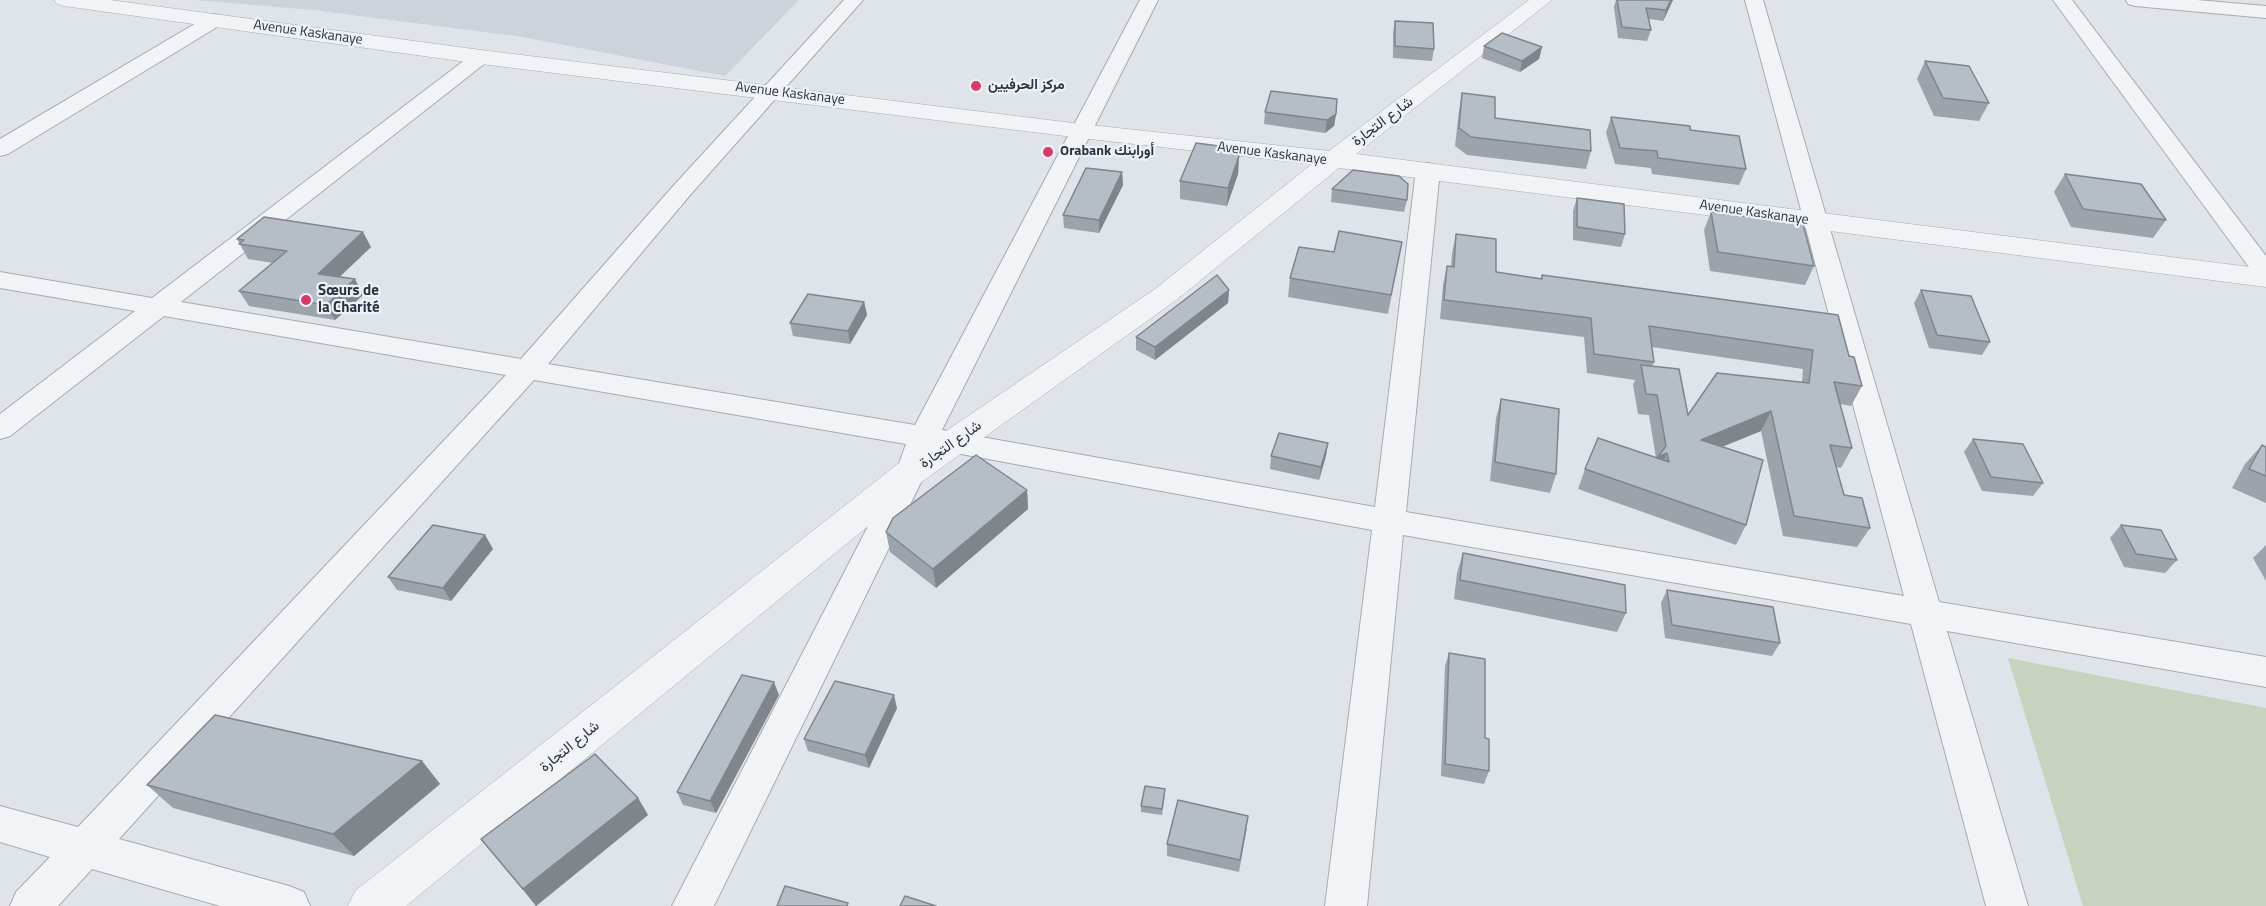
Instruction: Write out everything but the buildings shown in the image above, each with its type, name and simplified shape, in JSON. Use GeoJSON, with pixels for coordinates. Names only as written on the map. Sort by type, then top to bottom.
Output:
{"type":"FeatureCollection","features":[{"type":"Feature","properties":{"kind":"street","name":"Avenue Kaskanaye"},"geometry":{"type":"LineString","coordinates":[[64,0],[482,57],[1332,161],[1428,170],[2266,278]]}},
{"type":"Feature","properties":{"kind":"street"},"geometry":{"type":"LineString","coordinates":[[31,906],[527,370],[854,0]]}},
{"type":"Feature","properties":{"kind":"street"},"geometry":{"type":"LineString","coordinates":[[939,440],[1081,131],[1149,0]]}},
{"type":"Feature","properties":{"kind":"street","name":"شارع التجارة"},"geometry":{"type":"LineString","coordinates":[[371,906],[911,472],[939,440],[1165,295],[1332,161],[1542,0]]}},
{"type":"Feature","properties":{"kind":"street"},"geometry":{"type":"LineString","coordinates":[[1754,0],[2007,906]]}},
{"type":"Feature","properties":{"kind":"street"},"geometry":{"type":"LineString","coordinates":[[2062,0],[2266,273]]}},
{"type":"Feature","properties":{"kind":"street"},"geometry":{"type":"LineString","coordinates":[[2135,0],[2266,12]]}},
{"type":"Feature","properties":{"kind":"street"},"geometry":{"type":"LineString","coordinates":[[0,149],[215,20]]}},
{"type":"Feature","properties":{"kind":"street"},"geometry":{"type":"LineString","coordinates":[[0,429],[482,57]]}},
{"type":"Feature","properties":{"kind":"street"},"geometry":{"type":"LineString","coordinates":[[1346,906],[1428,170]]}},
{"type":"Feature","properties":{"kind":"street"},"geometry":{"type":"LineString","coordinates":[[0,280],[939,440],[1390,521],[2266,672]]}},
{"type":"Feature","properties":{"kind":"street"},"geometry":{"type":"LineString","coordinates":[[693,906],[911,472]]}},
{"type":"Feature","properties":{"kind":"street"},"geometry":{"type":"LineString","coordinates":[[0,824],[288,906]]}},
{"type":"Feature","properties":{"kind":"shaded area"},"geometry":{"type":"Polygon","coordinates":[[[194,0],[799,0],[725,76],[523,37],[313,10],[194,0]]]}},
{"type":"Feature","properties":{"kind":"green space"},"geometry":{"type":"Polygon","coordinates":[[[2008,658],[2266,708],[2266,906],[2083,906],[2008,658]]]}},
{"type":"Feature","properties":{"kind":"place","name":"مركز الحرفيين"},"geometry":{"type":"Point","coordinates":[976,86]}},
{"type":"Feature","properties":{"kind":"place","name":"Orabank أورابنك"},"geometry":{"type":"Point","coordinates":[1048,152]}},
{"type":"Feature","properties":{"kind":"place","name":"Sœurs de la Charité"},"geometry":{"type":"Point","coordinates":[306,300]}}]}
